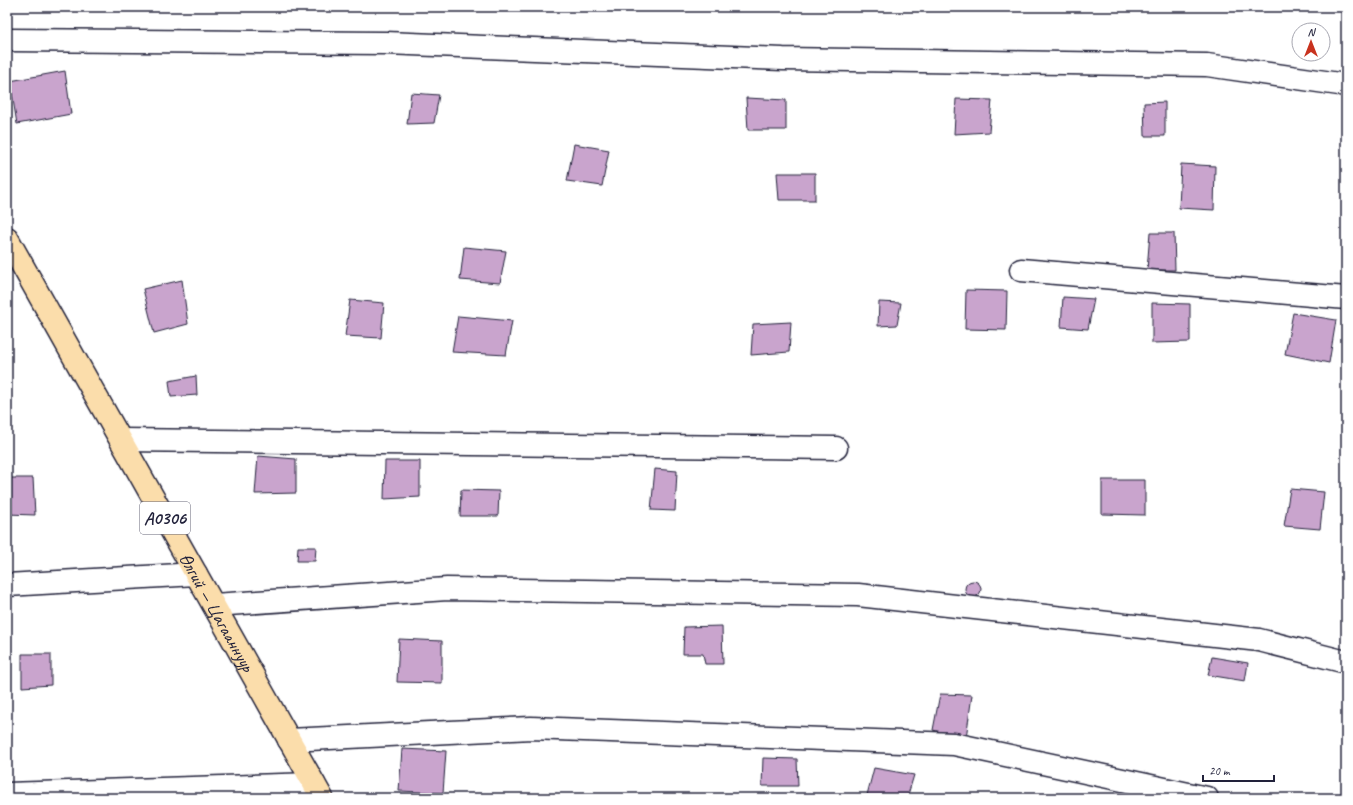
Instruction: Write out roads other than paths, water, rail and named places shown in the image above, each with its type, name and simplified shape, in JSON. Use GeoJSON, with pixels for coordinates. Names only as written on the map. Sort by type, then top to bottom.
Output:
{"type":"FeatureCollection","features":[{"type":"Feature","properties":{"kind":"highway","name":"Өлгий — Цагааннуур"},"geometry":{"type":"LineString","coordinates":[[10,250],[121,440],[318,791]]}},
{"type":"Feature","properties":{"kind":"street"},"geometry":{"type":"LineString","coordinates":[[7,40],[386,43],[783,59],[1207,66],[1346,85]]}},
{"type":"Feature","properties":{"kind":"street"},"geometry":{"type":"LineString","coordinates":[[1021,270],[1346,298]]}},
{"type":"Feature","properties":{"kind":"street"},"geometry":{"type":"LineString","coordinates":[[121,440],[836,448]]}},
{"type":"Feature","properties":{"kind":"street"},"geometry":{"type":"LineString","coordinates":[[7,585],[196,574]]}},
{"type":"Feature","properties":{"kind":"street"},"geometry":{"type":"LineString","coordinates":[[214,605],[447,589],[858,595],[1260,640],[1346,662]]}},
{"type":"Feature","properties":{"kind":"street"},"geometry":{"type":"LineString","coordinates":[[289,740],[531,728],[954,744],[1207,798]]}},
{"type":"Feature","properties":{"kind":"street"},"geometry":{"type":"LineString","coordinates":[[7,794],[318,791]]}}]}
